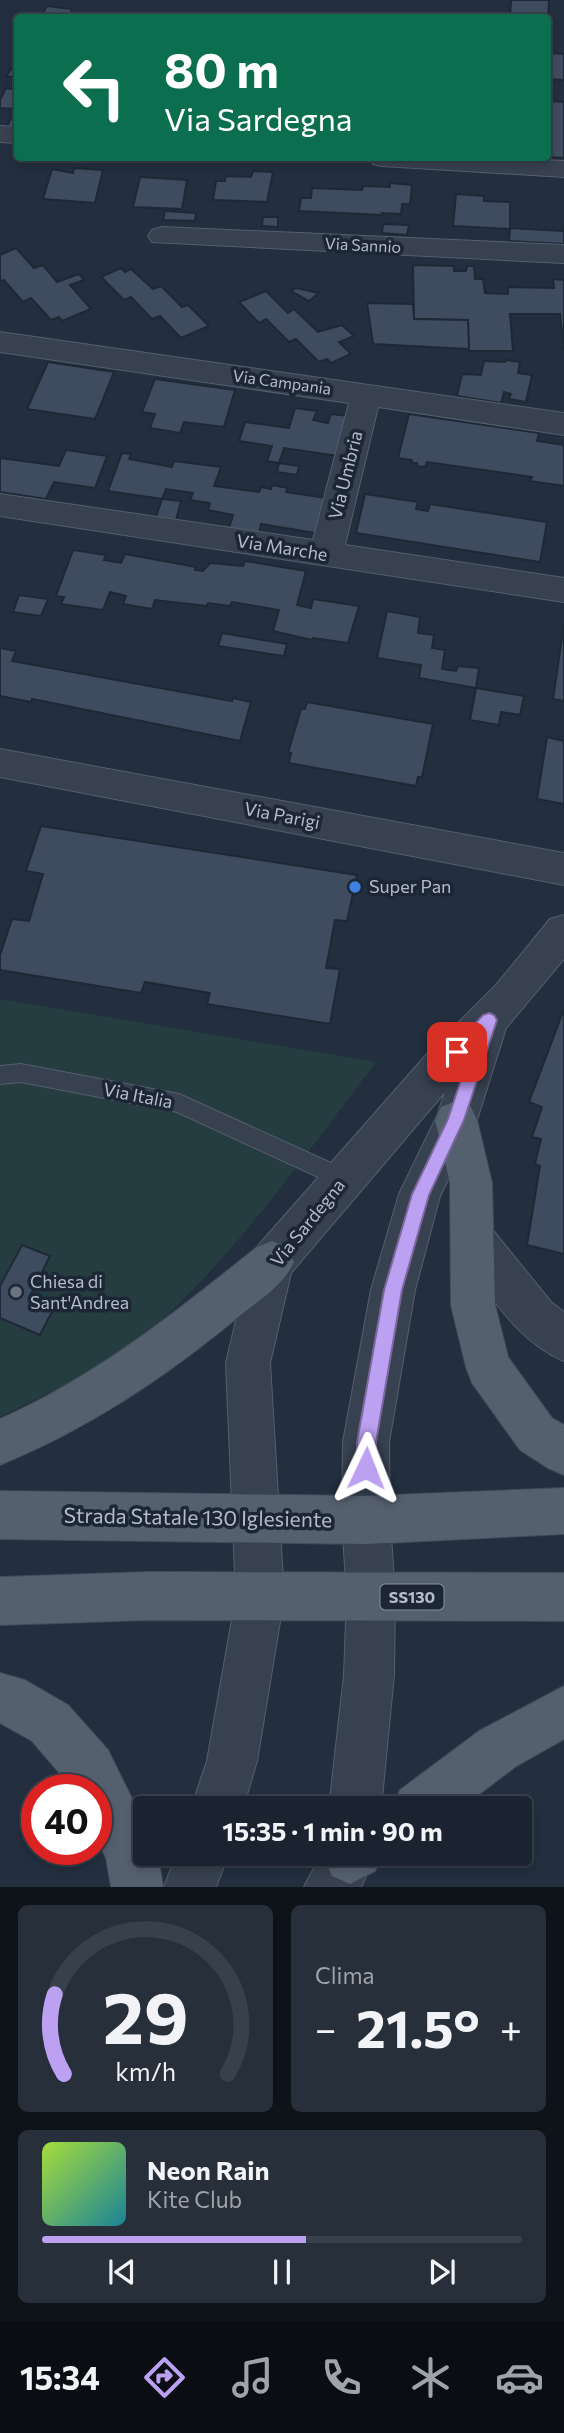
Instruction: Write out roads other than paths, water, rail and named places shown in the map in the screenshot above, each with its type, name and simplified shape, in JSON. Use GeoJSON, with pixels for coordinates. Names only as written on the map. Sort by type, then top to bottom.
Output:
{"type":"FeatureCollection","features":[{"type":"Feature","properties":{"kind":"main road"},"geometry":{"type":"LineString","coordinates":[[456,1120],[471,1183],[473,1305],[488,1367],[536,1434],[564,1452]]}},
{"type":"Feature","properties":{"kind":"main road"},"geometry":{"type":"LineString","coordinates":[[0,1443],[46,1424],[104,1390],[178,1340],[272,1262]]}},
{"type":"Feature","properties":{"kind":"main road","name":"Strada Statale 130 Iglesiente"},"geometry":{"type":"LineString","coordinates":[[0,1515],[366,1520],[564,1511]]}},
{"type":"Feature","properties":{"kind":"main road","name":"SS130"},"geometry":{"type":"LineString","coordinates":[[0,1601],[149,1596],[564,1597]]}},
{"type":"Feature","properties":{"kind":"main road"},"geometry":{"type":"LineString","coordinates":[[0,1698],[7,1698],[50,1723],[90,1768],[132,1854],[137,1887]]}},
{"type":"Feature","properties":{"kind":"main road"},"geometry":{"type":"LineString","coordinates":[[434,1796],[497,1749],[564,1711]]}},
{"type":"Feature","properties":{"kind":"street"},"geometry":{"type":"LineString","coordinates":[[432,161],[564,169]]}},
{"type":"Feature","properties":{"kind":"street","name":"Via Sannio"},"geometry":{"type":"LineString","coordinates":[[162,236],[564,254]]}},
{"type":"Feature","properties":{"kind":"street","name":"Via Campania"},"geometry":{"type":"LineString","coordinates":[[0,342],[564,424]]}},
{"type":"Feature","properties":{"kind":"street","name":"Via Umbria"},"geometry":{"type":"LineString","coordinates":[[326,555],[366,394]]}},
{"type":"Feature","properties":{"kind":"street","name":"Via Marche"},"geometry":{"type":"LineString","coordinates":[[0,505],[564,590]]}},
{"type":"Feature","properties":{"kind":"street","name":"Via Parigi"},"geometry":{"type":"LineString","coordinates":[[0,763],[564,869]]}},
{"type":"Feature","properties":{"kind":"street","name":"Via Sardegna"},"geometry":{"type":"LineString","coordinates":[[221,1796],[232,1761],[260,1597],[248,1363],[272,1262],[441,1068],[561,942]]}},
{"type":"Feature","properties":{"kind":"street","name":"Via Sardegna"},"geometry":{"type":"LineString","coordinates":[[356,1796],[369,1675],[371,1597],[366,1520],[366,1442],[393,1290],[420,1194],[456,1120],[489,1020]]}},
{"type":"Feature","properties":{"kind":"street"},"geometry":{"type":"LineString","coordinates":[[472,1237],[535,1317],[564,1339]]}},
{"type":"Feature","properties":{"kind":"street"},"geometry":{"type":"LineString","coordinates":[[190,1887],[198,1866]]}},
{"type":"Feature","properties":{"kind":"lane","name":"Via Italia"},"geometry":{"type":"LineString","coordinates":[[0,1075],[21,1073],[179,1103],[344,1179]]}},
{"type":"Feature","properties":{"kind":"place","name":"Super Pan"},"geometry":{"type":"Point","coordinates":[355,887]}},
{"type":"Feature","properties":{"kind":"place","name":"Chiesa di Sant'Andrea"},"geometry":{"type":"Point","coordinates":[16,1292]}}]}
